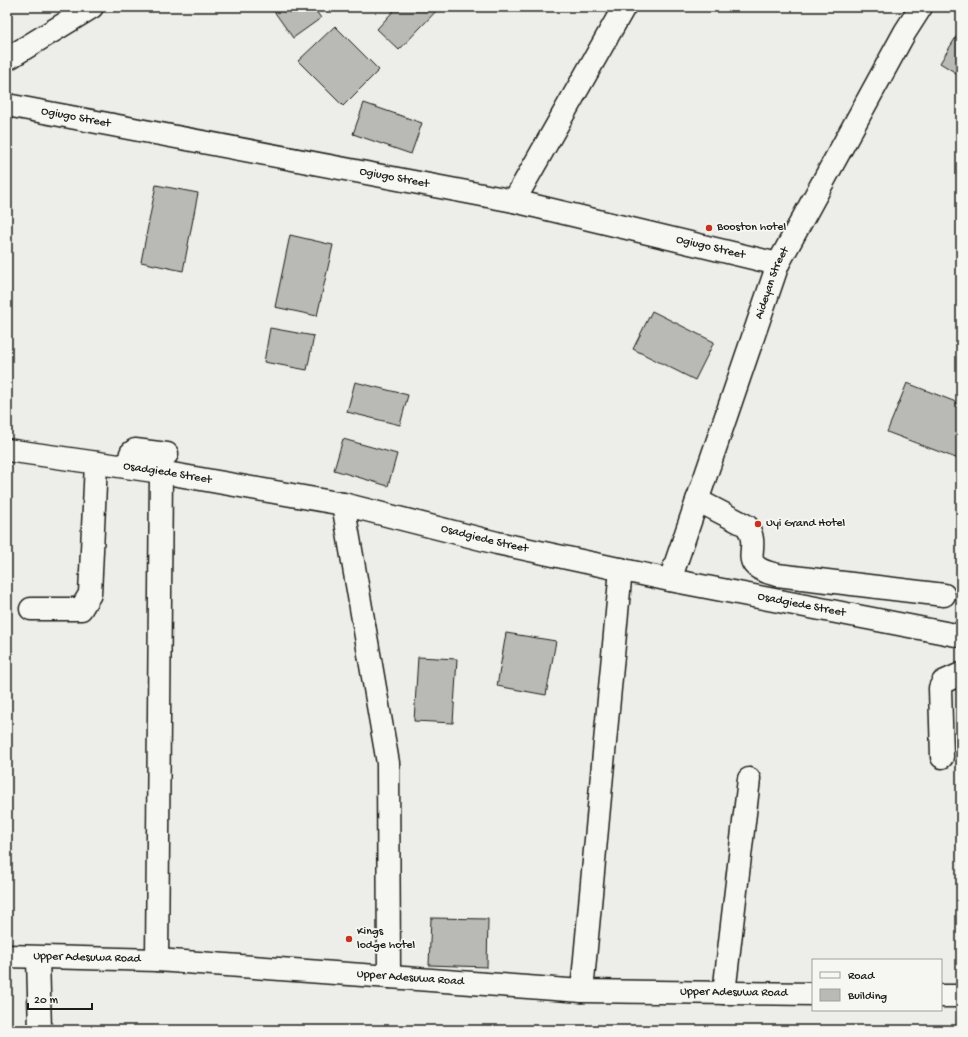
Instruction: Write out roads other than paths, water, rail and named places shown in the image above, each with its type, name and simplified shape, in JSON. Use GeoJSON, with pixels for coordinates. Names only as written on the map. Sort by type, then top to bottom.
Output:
{"type":"FeatureCollection","features":[{"type":"Feature","properties":{"kind":"street"},"geometry":{"type":"LineString","coordinates":[[7,59],[92,7]]}},
{"type":"Feature","properties":{"kind":"street"},"geometry":{"type":"LineString","coordinates":[[514,201],[624,7]]}},
{"type":"Feature","properties":{"kind":"street","name":"Aideyan Street"},"geometry":{"type":"LineString","coordinates":[[670,580],[778,264],[905,32],[921,7]]}},
{"type":"Feature","properties":{"kind":"street","name":"Ogiugo Street"},"geometry":{"type":"LineString","coordinates":[[7,105],[514,201],[778,264]]}},
{"type":"Feature","properties":{"kind":"street","name":"Osadgiede Street"},"geometry":{"type":"LineString","coordinates":[[7,450],[128,467],[164,463],[343,504],[497,543],[670,580],[961,636]]}},
{"type":"Feature","properties":{"kind":"street"},"geometry":{"type":"LineString","coordinates":[[31,609],[81,609],[90,594],[96,463]]}},
{"type":"Feature","properties":{"kind":"street"},"geometry":{"type":"LineString","coordinates":[[156,960],[164,463]]}},
{"type":"Feature","properties":{"kind":"street"},"geometry":{"type":"LineString","coordinates":[[697,500],[747,526],[750,531],[752,543],[751,560],[755,567],[763,572],[777,575],[944,595]]}},
{"type":"Feature","properties":{"kind":"street"},"geometry":{"type":"LineString","coordinates":[[343,504],[388,763],[389,977]]}},
{"type":"Feature","properties":{"kind":"street"},"geometry":{"type":"LineString","coordinates":[[582,991],[621,569]]}},
{"type":"Feature","properties":{"kind":"street"},"geometry":{"type":"LineString","coordinates":[[942,757],[940,688],[943,682],[961,674]]}},
{"type":"Feature","properties":{"kind":"street"},"geometry":{"type":"LineString","coordinates":[[724,993],[749,779]]}},
{"type":"Feature","properties":{"kind":"street","name":"Upper Adesuwa Road"},"geometry":{"type":"LineString","coordinates":[[7,956],[156,960],[582,991],[812,994]]}},
{"type":"Feature","properties":{"kind":"street"},"geometry":{"type":"LineString","coordinates":[[38,958],[40,1030]]}},
{"type":"Feature","properties":{"kind":"street"},"geometry":{"type":"LineString","coordinates":[[942,996],[961,996]]}},
{"type":"Feature","properties":{"kind":"place","name":"Booston hotel"},"geometry":{"type":"Point","coordinates":[709,228]}},
{"type":"Feature","properties":{"kind":"place","name":"Uyi Grand Hotel"},"geometry":{"type":"Point","coordinates":[758,524]}},
{"type":"Feature","properties":{"kind":"place","name":"Kings lodge hotel"},"geometry":{"type":"Point","coordinates":[349,939]}}]}
